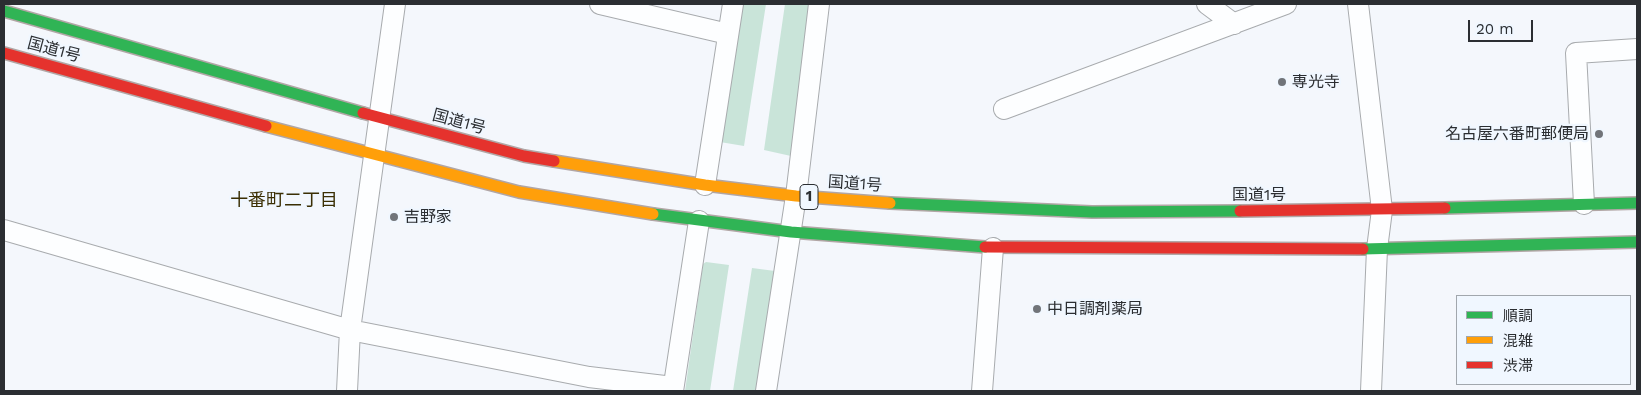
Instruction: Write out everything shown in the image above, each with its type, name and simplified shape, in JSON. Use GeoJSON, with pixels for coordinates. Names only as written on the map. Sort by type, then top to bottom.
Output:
{"type":"FeatureCollection","features":[{"type":"Feature","properties":{"kind":"highway","name":"国道1号"},"geometry":{"type":"LineString","coordinates":[[4,11],[380,118],[524,156],[705,185],[796,196],[942,207],[1092,212],[1382,210],[1637,202]]}},
{"type":"Feature","properties":{"kind":"highway","name":"国道1号"},"geometry":{"type":"LineString","coordinates":[[4,53],[375,156],[519,192],[699,221],[791,232],[992,248],[1377,249],[1637,242]]}},
{"type":"Feature","properties":{"kind":"street"},"geometry":{"type":"LineString","coordinates":[[347,391],[350,330],[395,4]]}},
{"type":"Feature","properties":{"kind":"street"},"geometry":{"type":"LineString","coordinates":[[600,4],[728,34]]}},
{"type":"Feature","properties":{"kind":"street"},"geometry":{"type":"LineString","coordinates":[[705,185],[733,4]]}},
{"type":"Feature","properties":{"kind":"street"},"geometry":{"type":"LineString","coordinates":[[766,391],[796,196],[819,4]]}},
{"type":"Feature","properties":{"kind":"street"},"geometry":{"type":"LineString","coordinates":[[1207,4],[1234,24]]}},
{"type":"Feature","properties":{"kind":"street"},"geometry":{"type":"LineString","coordinates":[[1004,109],[1286,4]]}},
{"type":"Feature","properties":{"kind":"street"},"geometry":{"type":"LineString","coordinates":[[1358,4],[1382,210],[1377,249],[1371,391]]}},
{"type":"Feature","properties":{"kind":"street"},"geometry":{"type":"LineString","coordinates":[[1584,204],[1576,53],[1637,49]]}},
{"type":"Feature","properties":{"kind":"street"},"geometry":{"type":"LineString","coordinates":[[4,230],[350,330],[589,377],[673,389],[699,221]]}},
{"type":"Feature","properties":{"kind":"street"},"geometry":{"type":"LineString","coordinates":[[982,391],[992,248]]}},
{"type":"Feature","properties":{"kind":"green space"},"geometry":{"type":"Polygon","coordinates":[[[742,4],[766,4],[744,146],[720,142],[742,4]]]}},
{"type":"Feature","properties":{"kind":"green space"},"geometry":{"type":"Polygon","coordinates":[[[785,4],[812,4],[791,156],[764,150],[785,4]]]}},
{"type":"Feature","properties":{"kind":"green space"},"geometry":{"type":"Polygon","coordinates":[[[706,262],[729,265],[710,391],[685,391],[703,264],[706,262]]]}},
{"type":"Feature","properties":{"kind":"green space"},"geometry":{"type":"Polygon","coordinates":[[[752,268],[775,271],[758,391],[733,391],[752,268]]]}},
{"type":"Feature","properties":{"kind":"traffic: fast"},"geometry":{"type":"LineString","coordinates":[[4,11],[363,113]]}},
{"type":"Feature","properties":{"kind":"traffic: fast"},"geometry":{"type":"LineString","coordinates":[[890,203],[1092,212],[1240,211]]}},
{"type":"Feature","properties":{"kind":"traffic: fast"},"geometry":{"type":"LineString","coordinates":[[1445,208],[1637,203]]}},
{"type":"Feature","properties":{"kind":"traffic: fast"},"geometry":{"type":"LineString","coordinates":[[653,214],[791,232],[985,247]]}},
{"type":"Feature","properties":{"kind":"traffic: fast"},"geometry":{"type":"LineString","coordinates":[[1363,249],[1637,242]]}},
{"type":"Feature","properties":{"kind":"traffic: slow"},"geometry":{"type":"LineString","coordinates":[[266,126],[519,192],[653,214]]}},
{"type":"Feature","properties":{"kind":"traffic: slow"},"geometry":{"type":"LineString","coordinates":[[554,161],[705,185],[796,196],[890,203]]}},
{"type":"Feature","properties":{"kind":"traffic: jam"},"geometry":{"type":"LineString","coordinates":[[4,53],[266,126]]}},
{"type":"Feature","properties":{"kind":"traffic: jam"},"geometry":{"type":"LineString","coordinates":[[363,113],[524,156],[554,161]]}},
{"type":"Feature","properties":{"kind":"traffic: jam"},"geometry":{"type":"LineString","coordinates":[[1240,211],[1445,208]]}},
{"type":"Feature","properties":{"kind":"traffic: jam"},"geometry":{"type":"LineString","coordinates":[[985,247],[1363,249]]}},
{"type":"Feature","properties":{"kind":"place","name":"専光寺"},"geometry":{"type":"Point","coordinates":[1282,82]}},
{"type":"Feature","properties":{"kind":"place","name":"名古屋六番町郵便局"},"geometry":{"type":"Point","coordinates":[1599,134]}},
{"type":"Feature","properties":{"kind":"place","name":"吉野家"},"geometry":{"type":"Point","coordinates":[394,217]}},
{"type":"Feature","properties":{"kind":"place","name":"中日調剤薬局"},"geometry":{"type":"Point","coordinates":[1037,309]}},
{"type":"Feature","properties":{"kind":"district","name":"十番町二丁目"},"geometry":{"type":"Point","coordinates":[284,201]}}]}
